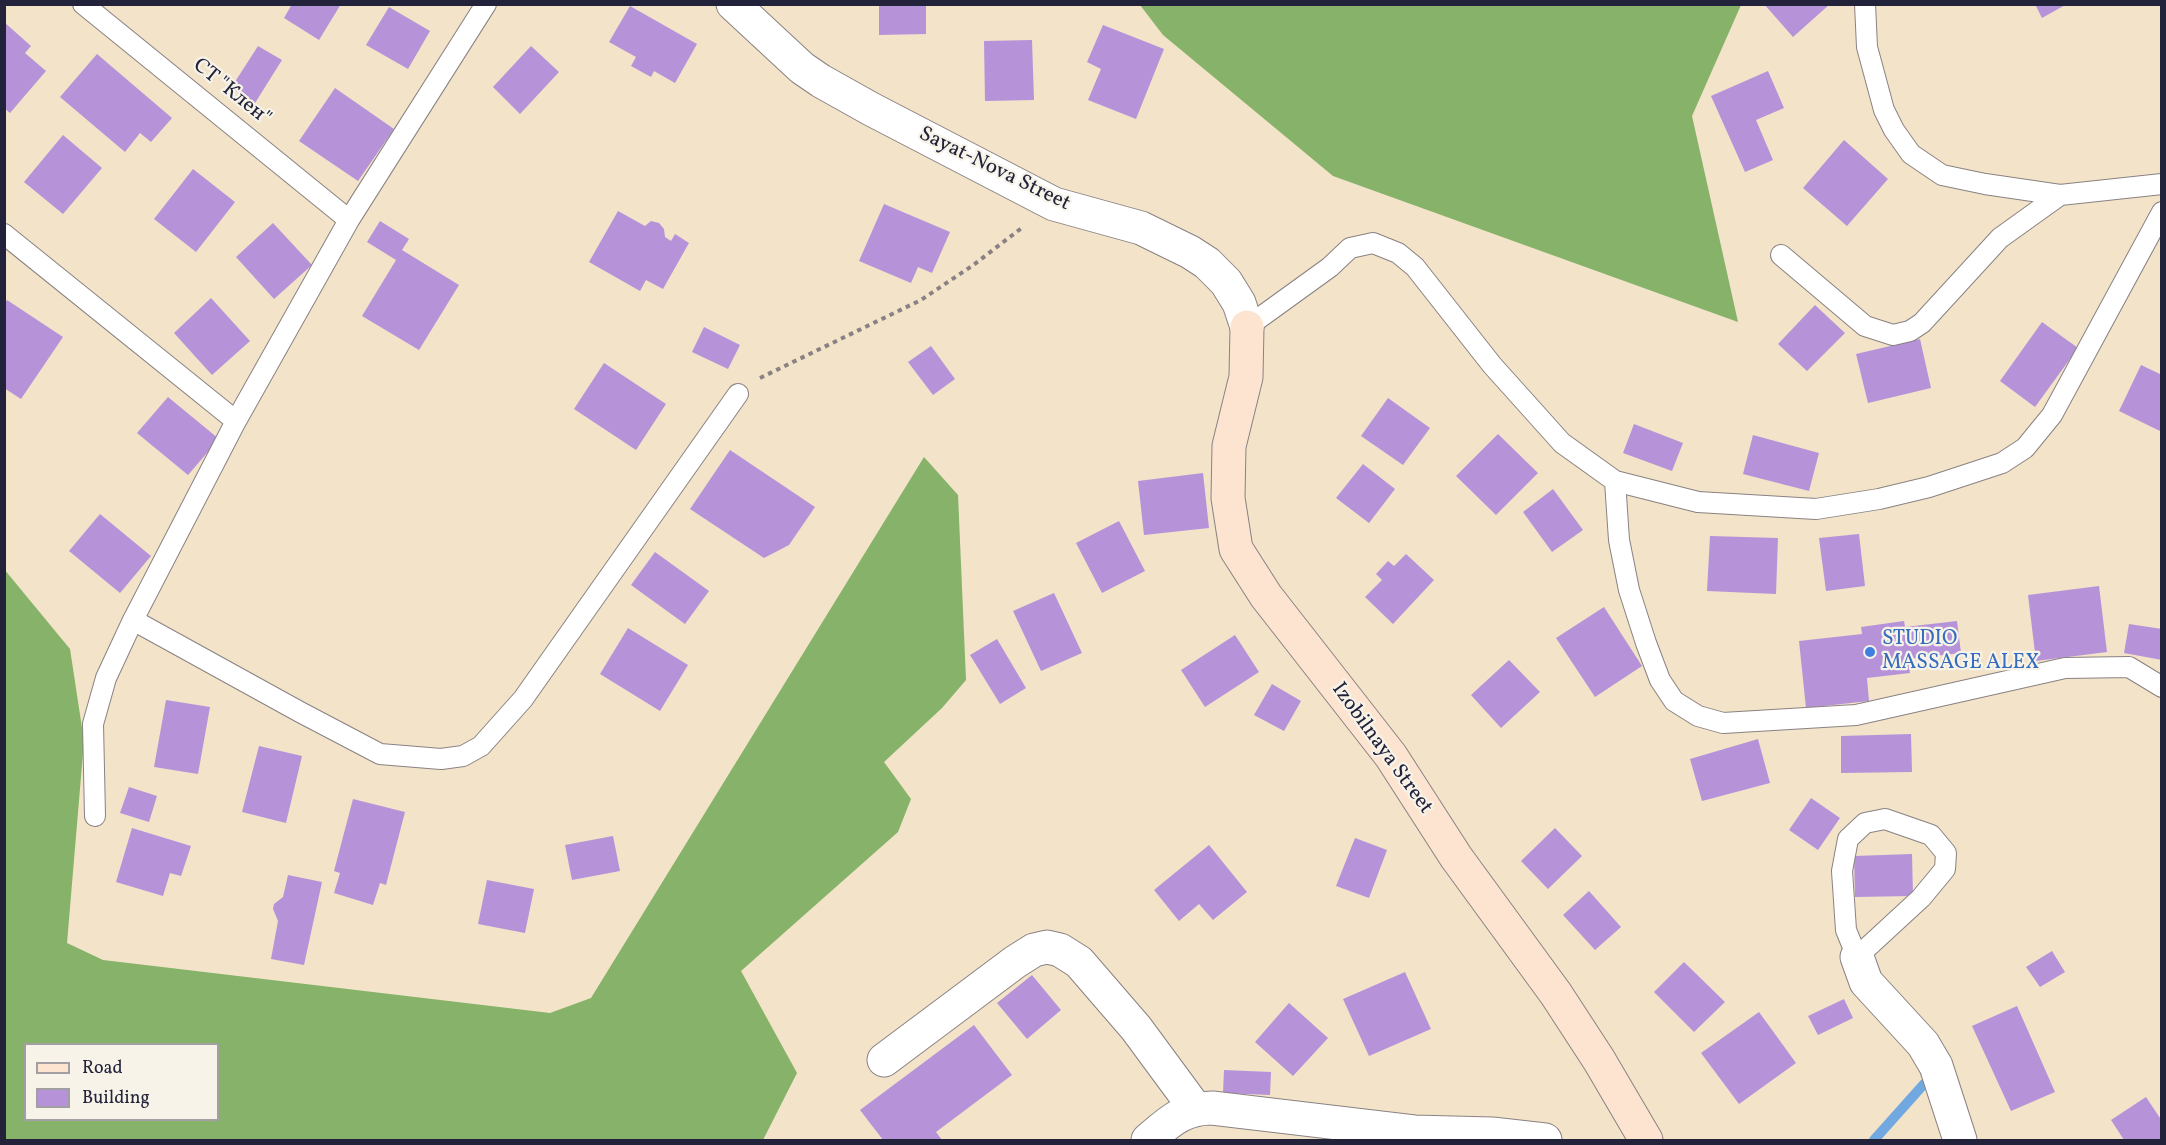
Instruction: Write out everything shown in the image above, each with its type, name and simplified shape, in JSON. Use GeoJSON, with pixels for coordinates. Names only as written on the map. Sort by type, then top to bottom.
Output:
{"type":"FeatureCollection","features":[{"type":"Feature","properties":{"kind":"street","name":"Sayat-Nova Street"},"geometry":{"type":"LineString","coordinates":[[733,4],[787,56],[822,81],[1054,204],[1141,228],[1190,252],[1208,264],[1226,282],[1239,303],[1247,327]]}},
{"type":"Feature","properties":{"kind":"street","name":"Izobilnaya Street"},"geometry":{"type":"LineString","coordinates":[[1247,327],[1246,377],[1230,446],[1228,498],[1236,549],[1266,596],[1391,756],[1456,857],[1556,994],[1599,1060],[1646,1140]]}},
{"type":"Feature","properties":{"kind":"street"},"geometry":{"type":"LineString","coordinates":[[884,1060],[1016,962],[1034,950],[1047,947],[1060,950],[1079,962],[1136,1028],[1195,1108]]}},
{"type":"Feature","properties":{"kind":"street"},"geometry":{"type":"LineString","coordinates":[[1857,957],[1866,982],[1923,1044],[1936,1066],[1960,1140]]}},
{"type":"Feature","properties":{"kind":"street"},"geometry":{"type":"LineString","coordinates":[[1148,1140],[1177,1116],[1195,1108],[1212,1108],[1414,1136],[1492,1134],[1545,1140]]}},
{"type":"Feature","properties":{"kind":"lane","name":"СТ \"Клен\""},"geometry":{"type":"LineString","coordinates":[[83,4],[349,220]]}},
{"type":"Feature","properties":{"kind":"lane"},"geometry":{"type":"LineString","coordinates":[[94,816],[93,724],[106,678],[134,620],[236,421],[349,220],[486,4]]}},
{"type":"Feature","properties":{"kind":"lane"},"geometry":{"type":"LineString","coordinates":[[1865,4],[1867,47],[1884,110],[1894,130],[1911,154],[1942,175],[2061,195],[2162,184]]}},
{"type":"Feature","properties":{"kind":"lane"},"geometry":{"type":"LineString","coordinates":[[1781,255],[1865,326],[1893,335],[1910,331],[1922,324],[2000,238],[2061,195]]}},
{"type":"Feature","properties":{"kind":"lane"},"geometry":{"type":"LineString","coordinates":[[1247,327],[1330,267],[1350,248],[1373,243],[1398,252],[1415,267],[1492,365],[1562,443],[1615,481],[1698,502],[1816,509],[1880,500],[1929,487],[2002,463],[2025,448],[2052,415],[2162,212]]}},
{"type":"Feature","properties":{"kind":"lane"},"geometry":{"type":"LineString","coordinates":[[4,234],[236,421]]}},
{"type":"Feature","properties":{"kind":"lane"},"geometry":{"type":"LineString","coordinates":[[134,620],[380,754],[441,759],[463,756],[481,746],[523,699],[738,394]]}},
{"type":"Feature","properties":{"kind":"lane"},"geometry":{"type":"LineString","coordinates":[[1615,481],[1618,540],[1629,590],[1646,643],[1660,680],[1674,701],[1698,716],[1723,723],[1856,715],[2065,668],[2129,667],[2162,687]]}},
{"type":"Feature","properties":{"kind":"lane"},"geometry":{"type":"LineString","coordinates":[[1886,819],[1931,835],[1946,853],[1945,868],[1921,898],[1857,957],[1846,930],[1842,871],[1848,839],[1865,823],[1886,819]]}},
{"type":"Feature","properties":{"kind":"path"},"geometry":{"type":"LineString","coordinates":[[738,394],[755,381],[780,368],[921,300],[972,266],[1054,204]]}},
{"type":"Feature","properties":{"kind":"green space"},"geometry":{"type":"Polygon","coordinates":[[[1140,5],[1741,5],[1692,116],[1738,322],[1333,176],[1163,35],[1140,5]]]}},
{"type":"Feature","properties":{"kind":"green space"},"geometry":{"type":"Polygon","coordinates":[[[924,457],[958,495],[966,680],[942,708],[884,762],[911,799],[898,832],[741,971],[797,1073],[763,1140],[5,1140],[4,569],[70,649],[84,741],[67,943],[103,960],[550,1013],[591,998],[924,457]]]}},
{"type":"Feature","properties":{"kind":"building"},"geometry":{"type":"Polygon","coordinates":[[[292,4],[341,4],[319,40],[284,18],[292,4]]]}},
{"type":"Feature","properties":{"kind":"building"},"geometry":{"type":"Polygon","coordinates":[[[879,4],[926,4],[926,34],[879,35],[879,4]]]}},
{"type":"Feature","properties":{"kind":"building"},"geometry":{"type":"Polygon","coordinates":[[[1764,4],[1830,4],[1793,37],[1764,4]]]}},
{"type":"Feature","properties":{"kind":"building"},"geometry":{"type":"Polygon","coordinates":[[[2035,4],[2067,4],[2042,18],[2035,4]]]}},
{"type":"Feature","properties":{"kind":"building"},"geometry":{"type":"Polygon","coordinates":[[[630,6],[697,44],[675,83],[654,71],[651,77],[631,66],[636,57],[609,42],[630,6]]]}},
{"type":"Feature","properties":{"kind":"building"},"geometry":{"type":"Polygon","coordinates":[[[389,7],[430,31],[408,69],[366,45],[389,7]]]}},
{"type":"Feature","properties":{"kind":"building"},"geometry":{"type":"Polygon","coordinates":[[[4,22],[31,46],[25,53],[46,71],[10,113],[4,108],[4,22]]]}},
{"type":"Feature","properties":{"kind":"building"},"geometry":{"type":"Polygon","coordinates":[[[1103,25],[1164,49],[1136,119],[1088,100],[1101,69],[1087,62],[1103,25]]]}},
{"type":"Feature","properties":{"kind":"building"},"geometry":{"type":"Polygon","coordinates":[[[1032,40],[1034,100],[985,101],[984,41],[1032,40]]]}},
{"type":"Feature","properties":{"kind":"building"},"geometry":{"type":"Polygon","coordinates":[[[258,46],[282,60],[255,103],[231,88],[258,46]]]}},
{"type":"Feature","properties":{"kind":"building"},"geometry":{"type":"Polygon","coordinates":[[[531,46],[559,72],[520,114],[493,87],[531,46]]]}},
{"type":"Feature","properties":{"kind":"building"},"geometry":{"type":"Polygon","coordinates":[[[97,54],[172,118],[151,142],[140,133],[125,152],[60,97],[97,54]]]}},
{"type":"Feature","properties":{"kind":"building"},"geometry":{"type":"Polygon","coordinates":[[[1768,71],[1784,108],[1756,120],[1773,160],[1745,172],[1711,96],[1768,71]]]}},
{"type":"Feature","properties":{"kind":"building"},"geometry":{"type":"Polygon","coordinates":[[[335,88],[394,129],[358,181],[299,141],[335,88]]]}},
{"type":"Feature","properties":{"kind":"building"},"geometry":{"type":"Polygon","coordinates":[[[63,135],[102,168],[63,214],[24,182],[63,135]]]}},
{"type":"Feature","properties":{"kind":"building"},"geometry":{"type":"Polygon","coordinates":[[[1844,140],[1888,179],[1847,226],[1803,188],[1844,140]]]}},
{"type":"Feature","properties":{"kind":"building"},"geometry":{"type":"Polygon","coordinates":[[[193,169],[235,202],[196,252],[154,219],[193,169]]]}},
{"type":"Feature","properties":{"kind":"building"},"geometry":{"type":"Polygon","coordinates":[[[884,204],[950,232],[932,273],[918,267],[911,283],[859,261],[884,204]]]}},
{"type":"Feature","properties":{"kind":"building"},"geometry":{"type":"Polygon","coordinates":[[[618,211],[645,226],[651,221],[659,223],[664,229],[665,237],[671,241],[675,234],[689,243],[663,289],[646,280],[640,291],[589,262],[618,211]]]}},
{"type":"Feature","properties":{"kind":"building"},"geometry":{"type":"Polygon","coordinates":[[[380,221],[409,239],[402,250],[459,285],[419,350],[362,316],[396,260],[367,242],[380,221]]]}},
{"type":"Feature","properties":{"kind":"building"},"geometry":{"type":"Polygon","coordinates":[[[273,223],[312,265],[274,299],[236,257],[273,223]]]}},
{"type":"Feature","properties":{"kind":"building"},"geometry":{"type":"Polygon","coordinates":[[[211,298],[250,341],[212,375],[174,333],[211,298]]]}},
{"type":"Feature","properties":{"kind":"building"},"geometry":{"type":"Polygon","coordinates":[[[7,300],[63,337],[21,399],[4,388],[4,304],[7,300]]]}},
{"type":"Feature","properties":{"kind":"building"},"geometry":{"type":"Polygon","coordinates":[[[1815,305],[1845,333],[1807,371],[1778,344],[1815,305]]]}},
{"type":"Feature","properties":{"kind":"building"},"geometry":{"type":"Polygon","coordinates":[[[2042,322],[2078,348],[2035,407],[2000,381],[2042,322]]]}},
{"type":"Feature","properties":{"kind":"building"},"geometry":{"type":"Polygon","coordinates":[[[704,327],[740,345],[728,369],[692,352],[704,327]]]}},
{"type":"Feature","properties":{"kind":"building"},"geometry":{"type":"Polygon","coordinates":[[[1920,339],[1931,388],[1868,403],[1856,354],[1920,339]]]}},
{"type":"Feature","properties":{"kind":"building"},"geometry":{"type":"Polygon","coordinates":[[[931,346],[955,379],[933,395],[908,362],[931,346]]]}},
{"type":"Feature","properties":{"kind":"building"},"geometry":{"type":"Polygon","coordinates":[[[604,363],[666,404],[636,450],[574,409],[604,363]]]}},
{"type":"Feature","properties":{"kind":"building"},"geometry":{"type":"Polygon","coordinates":[[[2141,365],[2162,375],[2162,432],[2119,411],[2141,365]]]}},
{"type":"Feature","properties":{"kind":"building"},"geometry":{"type":"Polygon","coordinates":[[[168,397],[219,439],[188,475],[137,433],[168,397]]]}},
{"type":"Feature","properties":{"kind":"building"},"geometry":{"type":"Polygon","coordinates":[[[1388,398],[1430,428],[1403,465],[1361,436],[1388,398]]]}},
{"type":"Feature","properties":{"kind":"building"},"geometry":{"type":"Polygon","coordinates":[[[1634,424],[1683,443],[1672,471],[1623,453],[1634,424]]]}},
{"type":"Feature","properties":{"kind":"building"},"geometry":{"type":"Polygon","coordinates":[[[1498,434],[1538,473],[1496,515],[1456,476],[1498,434]]]}},
{"type":"Feature","properties":{"kind":"building"},"geometry":{"type":"Polygon","coordinates":[[[1753,435],[1819,453],[1809,491],[1743,474],[1753,435]]]}},
{"type":"Feature","properties":{"kind":"building"},"geometry":{"type":"Polygon","coordinates":[[[730,450],[815,507],[789,545],[764,558],[690,509],[730,450]]]}},
{"type":"Feature","properties":{"kind":"building"},"geometry":{"type":"Polygon","coordinates":[[[1363,464],[1395,489],[1369,523],[1336,498],[1363,464]]]}},
{"type":"Feature","properties":{"kind":"building"},"geometry":{"type":"Polygon","coordinates":[[[1203,473],[1209,528],[1144,535],[1138,481],[1203,473]]]}},
{"type":"Feature","properties":{"kind":"building"},"geometry":{"type":"Polygon","coordinates":[[[1553,489],[1583,530],[1552,552],[1523,512],[1553,489]]]}},
{"type":"Feature","properties":{"kind":"building"},"geometry":{"type":"Polygon","coordinates":[[[100,514],[151,556],[120,593],[69,551],[100,514]]]}},
{"type":"Feature","properties":{"kind":"building"},"geometry":{"type":"Polygon","coordinates":[[[1119,521],[1145,571],[1102,593],[1076,543],[1119,521]]]}},
{"type":"Feature","properties":{"kind":"building"},"geometry":{"type":"Polygon","coordinates":[[[1859,534],[1865,586],[1826,591],[1819,538],[1859,534]]]}},
{"type":"Feature","properties":{"kind":"building"},"geometry":{"type":"Polygon","coordinates":[[[1710,536],[1778,538],[1776,594],[1707,591],[1710,536]]]}},
{"type":"Feature","properties":{"kind":"building"},"geometry":{"type":"Polygon","coordinates":[[[655,552],[709,591],[685,624],[631,585],[655,552]]]}},
{"type":"Feature","properties":{"kind":"building"},"geometry":{"type":"Polygon","coordinates":[[[1406,554],[1434,580],[1393,624],[1365,597],[1382,580],[1376,574],[1388,561],[1394,566],[1406,554]]]}},
{"type":"Feature","properties":{"kind":"building"},"geometry":{"type":"Polygon","coordinates":[[[2099,586],[2107,652],[2036,661],[2028,595],[2099,586]]]}},
{"type":"Feature","properties":{"kind":"building"},"geometry":{"type":"Polygon","coordinates":[[[1054,593],[1082,653],[1041,671],[1013,611],[1054,593]]]}},
{"type":"Feature","properties":{"kind":"building"},"geometry":{"type":"Polygon","coordinates":[[[1604,607],[1642,666],[1595,697],[1556,638],[1604,607]]]}},
{"type":"Feature","properties":{"kind":"building"},"geometry":{"type":"Polygon","coordinates":[[[1904,621],[1905,627],[1957,621],[1961,653],[1908,659],[1910,673],[1867,678],[1869,701],[1806,708],[1799,641],[1862,634],[1861,627],[1904,621]]]}},
{"type":"Feature","properties":{"kind":"building"},"geometry":{"type":"Polygon","coordinates":[[[2129,624],[2162,629],[2162,660],[2124,653],[2129,624]]]}},
{"type":"Feature","properties":{"kind":"building"},"geometry":{"type":"Polygon","coordinates":[[[628,628],[688,665],[660,711],[600,674],[628,628]]]}},
{"type":"Feature","properties":{"kind":"building"},"geometry":{"type":"Polygon","coordinates":[[[1235,635],[1259,672],[1205,707],[1181,670],[1235,635]]]}},
{"type":"Feature","properties":{"kind":"building"},"geometry":{"type":"Polygon","coordinates":[[[997,639],[1026,688],[1000,704],[970,655],[997,639]]]}},
{"type":"Feature","properties":{"kind":"building"},"geometry":{"type":"Polygon","coordinates":[[[1509,660],[1540,692],[1501,728],[1471,695],[1509,660]]]}},
{"type":"Feature","properties":{"kind":"building"},"geometry":{"type":"Polygon","coordinates":[[[1272,684],[1301,701],[1284,731],[1254,715],[1272,684]]]}},
{"type":"Feature","properties":{"kind":"building"},"geometry":{"type":"Polygon","coordinates":[[[166,700],[210,707],[198,774],[154,767],[166,700]]]}},
{"type":"Feature","properties":{"kind":"building"},"geometry":{"type":"Polygon","coordinates":[[[1911,734],[1912,772],[1841,773],[1841,736],[1911,734]]]}},
{"type":"Feature","properties":{"kind":"building"},"geometry":{"type":"Polygon","coordinates":[[[1758,739],[1770,783],[1702,801],[1690,759],[1758,739]]]}},
{"type":"Feature","properties":{"kind":"building"},"geometry":{"type":"Polygon","coordinates":[[[259,746],[302,756],[286,823],[242,812],[259,746]]]}},
{"type":"Feature","properties":{"kind":"building"},"geometry":{"type":"Polygon","coordinates":[[[129,787],[157,796],[149,822],[120,813],[129,787]]]}},
{"type":"Feature","properties":{"kind":"building"},"geometry":{"type":"Polygon","coordinates":[[[1811,798],[1840,818],[1818,850],[1789,830],[1811,798]]]}},
{"type":"Feature","properties":{"kind":"building"},"geometry":{"type":"Polygon","coordinates":[[[353,799],[405,812],[386,885],[380,883],[373,905],[334,893],[340,873],[334,871],[353,799]]]}},
{"type":"Feature","properties":{"kind":"building"},"geometry":{"type":"Polygon","coordinates":[[[132,828],[191,846],[181,876],[170,873],[163,896],[116,882],[132,828]]]}},
{"type":"Feature","properties":{"kind":"building"},"geometry":{"type":"Polygon","coordinates":[[[1555,828],[1582,856],[1548,889],[1521,861],[1555,828]]]}},
{"type":"Feature","properties":{"kind":"building"},"geometry":{"type":"Polygon","coordinates":[[[613,836],[620,871],[572,880],[565,845],[613,836]]]}},
{"type":"Feature","properties":{"kind":"building"},"geometry":{"type":"Polygon","coordinates":[[[1355,838],[1387,850],[1369,898],[1336,886],[1355,838]]]}},
{"type":"Feature","properties":{"kind":"building"},"geometry":{"type":"Polygon","coordinates":[[[1209,845],[1247,892],[1213,920],[1199,904],[1179,921],[1154,890],[1209,845]]]}},
{"type":"Feature","properties":{"kind":"building"},"geometry":{"type":"Polygon","coordinates":[[[1912,854],[1913,896],[1855,897],[1854,856],[1912,854]]]}},
{"type":"Feature","properties":{"kind":"building"},"geometry":{"type":"Polygon","coordinates":[[[288,875],[322,882],[304,965],[271,959],[278,921],[273,909],[274,904],[283,897],[288,875]]]}},
{"type":"Feature","properties":{"kind":"building"},"geometry":{"type":"Polygon","coordinates":[[[487,880],[534,889],[525,933],[478,924],[487,880]]]}},
{"type":"Feature","properties":{"kind":"building"},"geometry":{"type":"Polygon","coordinates":[[[1589,891],[1621,927],[1595,950],[1563,915],[1589,891]]]}},
{"type":"Feature","properties":{"kind":"building"},"geometry":{"type":"Polygon","coordinates":[[[2052,951],[2065,972],[2040,987],[2026,967],[2052,951]]]}},
{"type":"Feature","properties":{"kind":"building"},"geometry":{"type":"Polygon","coordinates":[[[1684,962],[1725,1002],[1694,1032],[1654,992],[1684,962]]]}},
{"type":"Feature","properties":{"kind":"building"},"geometry":{"type":"Polygon","coordinates":[[[1405,972],[1431,1029],[1369,1056],[1343,999],[1405,972]]]}},
{"type":"Feature","properties":{"kind":"building"},"geometry":{"type":"Polygon","coordinates":[[[1032,975],[1061,1010],[1027,1039],[997,1003],[1032,975]]]}},
{"type":"Feature","properties":{"kind":"building"},"geometry":{"type":"Polygon","coordinates":[[[1844,999],[1853,1018],[1818,1035],[1808,1016],[1844,999]]]}},
{"type":"Feature","properties":{"kind":"building"},"geometry":{"type":"Polygon","coordinates":[[[1289,1003],[1328,1038],[1293,1076],[1255,1042],[1289,1003]]]}},
{"type":"Feature","properties":{"kind":"building"},"geometry":{"type":"Polygon","coordinates":[[[2017,1006],[2055,1092],[2011,1111],[1972,1026],[2017,1006]]]}},
{"type":"Feature","properties":{"kind":"building"},"geometry":{"type":"Polygon","coordinates":[[[1759,1012],[1796,1063],[1739,1104],[1701,1053],[1759,1012]]]}},
{"type":"Feature","properties":{"kind":"building"},"geometry":{"type":"Polygon","coordinates":[[[974,1025],[1012,1075],[936,1132],[942,1140],[883,1140],[860,1110],[974,1025]]]}},
{"type":"Feature","properties":{"kind":"building"},"geometry":{"type":"Polygon","coordinates":[[[1224,1070],[1271,1072],[1270,1095],[1223,1093],[1224,1070]]]}},
{"type":"Feature","properties":{"kind":"building"},"geometry":{"type":"Polygon","coordinates":[[[2146,1097],[2162,1121],[2162,1140],[2124,1140],[2111,1120],[2146,1097]]]}},
{"type":"Feature","properties":{"kind":"waterway"},"geometry":{"type":"LineString","coordinates":[[1874,1140],[1924,1084]]}},
{"type":"Feature","properties":{"kind":"place","name":"STUDIO MASSAGE ALEX"},"geometry":{"type":"Point","coordinates":[1870,652]}}]}
